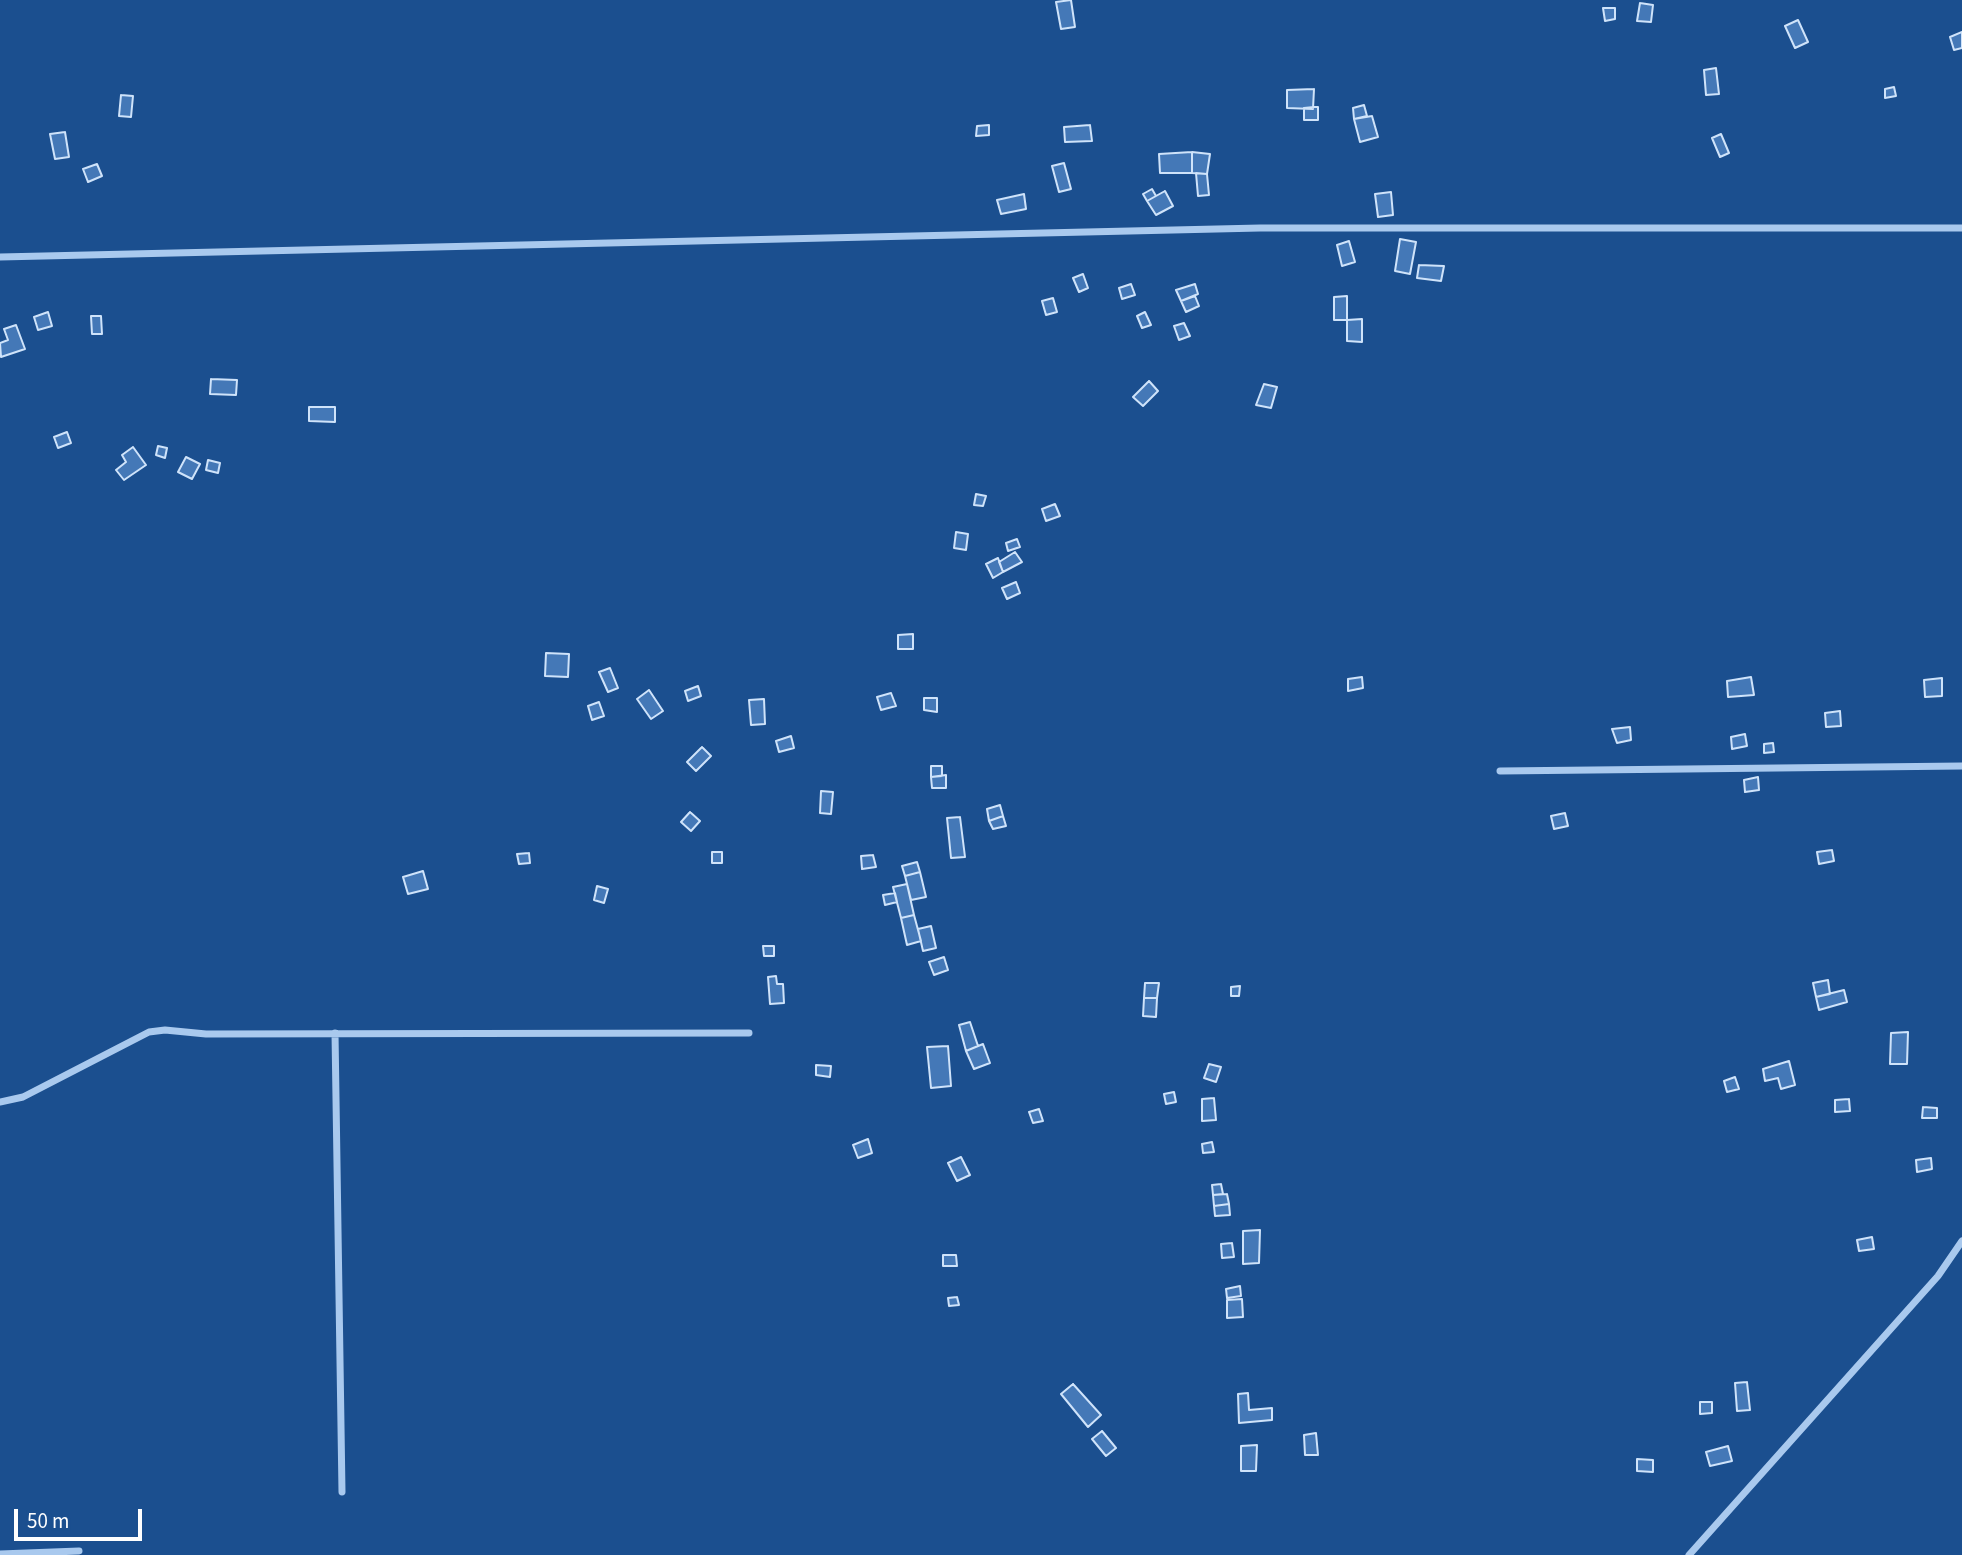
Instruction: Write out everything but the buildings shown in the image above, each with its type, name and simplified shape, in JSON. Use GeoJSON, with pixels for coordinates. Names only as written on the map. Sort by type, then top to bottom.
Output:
{"type":"FeatureCollection","features":[{"type":"Feature","properties":{"kind":"street"},"geometry":{"type":"LineString","coordinates":[[0,257],[1260,228],[1962,228]]}},
{"type":"Feature","properties":{"kind":"street"},"geometry":{"type":"LineString","coordinates":[[1500,771],[1962,766]]}},
{"type":"Feature","properties":{"kind":"street"},"geometry":{"type":"LineString","coordinates":[[0,1102],[23,1097],[149,1032],[164,1030],[206,1034],[749,1033]]}},
{"type":"Feature","properties":{"kind":"street"},"geometry":{"type":"LineString","coordinates":[[335,1033],[342,1492]]}},
{"type":"Feature","properties":{"kind":"street"},"geometry":{"type":"LineString","coordinates":[[1689,1555],[1938,1276],[1962,1241]]}},
{"type":"Feature","properties":{"kind":"street"},"geometry":{"type":"LineString","coordinates":[[0,1554],[79,1551]]}}]}
